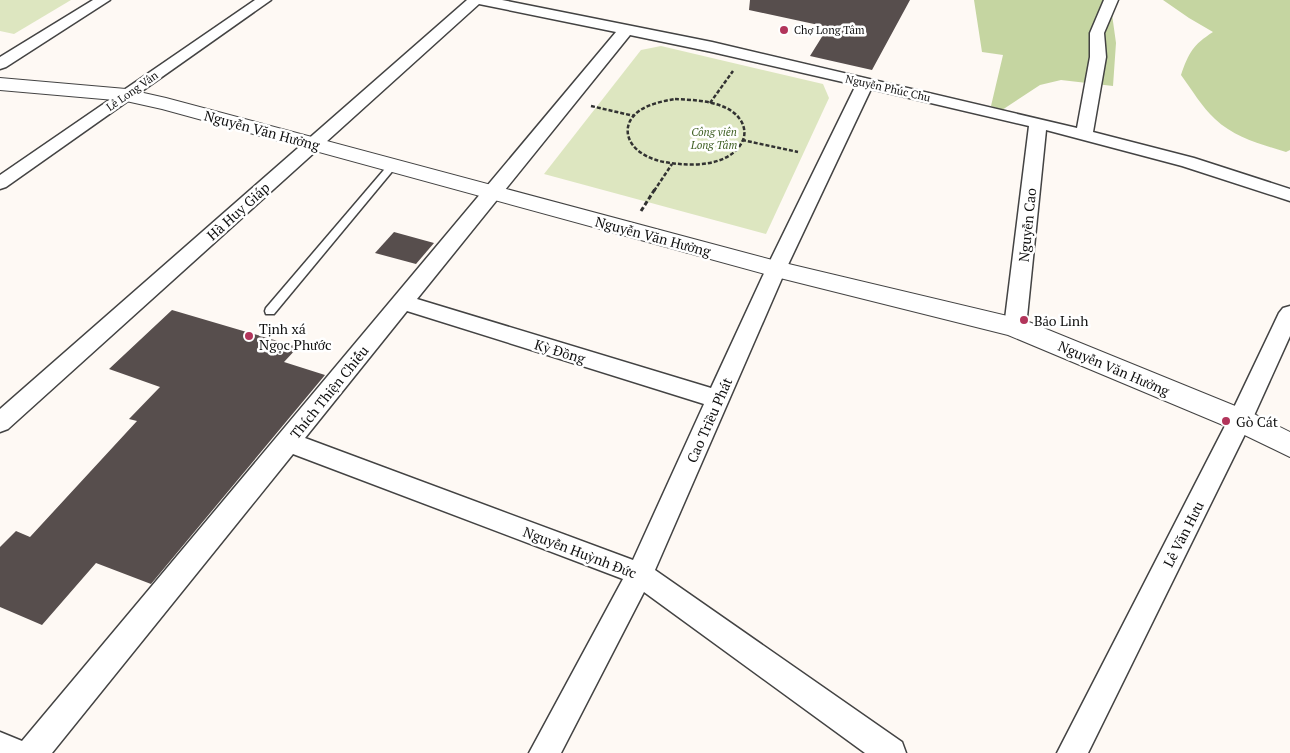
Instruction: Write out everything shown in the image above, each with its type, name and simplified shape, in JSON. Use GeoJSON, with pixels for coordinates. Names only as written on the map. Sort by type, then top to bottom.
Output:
{"type":"FeatureCollection","features":[{"type":"Feature","properties":{"kind":"street"},"geometry":{"type":"LineString","coordinates":[[0,64],[103,0]]}},
{"type":"Feature","properties":{"kind":"street","name":"Lê Long Vân"},"geometry":{"type":"LineString","coordinates":[[0,183],[264,0]]}},
{"type":"Feature","properties":{"kind":"street","name":"Hà Huy Giáp"},"geometry":{"type":"LineString","coordinates":[[0,423],[475,0]]}},
{"type":"Feature","properties":{"kind":"street","name":"Nguyễn Phúc Chu"},"geometry":{"type":"LineString","coordinates":[[481,0],[625,31],[712,47],[1038,123],[1188,162],[1290,195]]}},
{"type":"Feature","properties":{"kind":"street"},"geometry":{"type":"LineString","coordinates":[[1084,135],[1098,57],[1097,34],[1111,0]]}},
{"type":"Feature","properties":{"kind":"street","name":"Thích Thiện Chiếu"},"geometry":{"type":"LineString","coordinates":[[32,753],[625,31]]}},
{"type":"Feature","properties":{"kind":"street","name":"Cao Triều Phát"},"geometry":{"type":"LineString","coordinates":[[544,753],[640,574],[776,269],[866,82]]}},
{"type":"Feature","properties":{"kind":"street","name":"Nguyễn Văn Hưởng"},"geometry":{"type":"LineString","coordinates":[[0,84],[126,96],[166,104],[776,269],[1015,327],[1240,420],[1290,445]]}},
{"type":"Feature","properties":{"kind":"street","name":"Nguyễn Cao"},"geometry":{"type":"LineString","coordinates":[[1015,327],[1038,123]]}},
{"type":"Feature","properties":{"kind":"street","name":"Kỳ Đồng"},"geometry":{"type":"LineString","coordinates":[[402,302],[718,399]]}},
{"type":"Feature","properties":{"kind":"street","name":"Lê Văn Hưu"},"geometry":{"type":"LineString","coordinates":[[1072,753],[1240,420],[1290,313]]}},
{"type":"Feature","properties":{"kind":"street","name":"Nguyễn Huỳnh Đức"},"geometry":{"type":"LineString","coordinates":[[288,442],[640,574],[891,753]]}},
{"type":"Feature","properties":{"kind":"street"},"geometry":{"type":"LineString","coordinates":[[0,747],[14,753]]}},
{"type":"Feature","properties":{"kind":"lane"},"geometry":{"type":"LineString","coordinates":[[270,311],[392,166]]}},
{"type":"Feature","properties":{"kind":"path"},"geometry":{"type":"LineString","coordinates":[[710,102],[736,66]]}},
{"type":"Feature","properties":{"kind":"path"},"geometry":{"type":"LineString","coordinates":[[691,99],[710,102],[731,112],[739,119],[744,128],[740,146],[731,154],[719,160],[696,165],[656,161],[634,147],[628,138],[627,129],[634,116],[648,106],[661,102],[691,99]]}},
{"type":"Feature","properties":{"kind":"path"},"geometry":{"type":"LineString","coordinates":[[590,106],[634,116]]}},
{"type":"Feature","properties":{"kind":"path"},"geometry":{"type":"LineString","coordinates":[[742,140],[798,152]]}},
{"type":"Feature","properties":{"kind":"path"},"geometry":{"type":"LineString","coordinates":[[638,216],[672,164]]}},
{"type":"Feature","properties":{"kind":"green space"},"geometry":{"type":"Polygon","coordinates":[[[0,0],[71,0],[14,34],[0,31],[0,0]]]}},
{"type":"Feature","properties":{"kind":"green space"},"geometry":{"type":"Polygon","coordinates":[[[974,0],[1110,0],[1116,43],[1113,86],[1061,80],[1040,85],[1002,110],[991,106],[1003,55],[982,52],[974,0]]]}},
{"type":"Feature","properties":{"kind":"green space"},"geometry":{"type":"Polygon","coordinates":[[[1163,0],[1290,0],[1290,150],[1286,152],[1240,136],[1223,126],[1206,109],[1181,75],[1192,50],[1213,32],[1163,0]]]}},
{"type":"Feature","properties":{"kind":"green space","name":"Công viên Long Tâm"},"geometry":{"type":"Polygon","coordinates":[[[661,46],[823,84],[829,98],[766,234],[544,174],[641,50],[661,46]]]}},
{"type":"Feature","properties":{"kind":"building"},"geometry":{"type":"Polygon","coordinates":[[[750,0],[910,0],[872,70],[810,56],[828,27],[749,10],[750,0]]]}},
{"type":"Feature","properties":{"kind":"building"},"geometry":{"type":"Polygon","coordinates":[[[394,232],[434,243],[416,264],[375,253],[394,232]]]}},
{"type":"Feature","properties":{"kind":"building"},"geometry":{"type":"Polygon","coordinates":[[[172,310],[298,347],[284,362],[325,375],[151,584],[96,563],[42,625],[0,607],[0,547],[16,531],[30,537],[137,421],[129,419],[160,387],[109,369],[172,310]]]}},
{"type":"Feature","properties":{"kind":"place","name":"Chợ Long Tâm"},"geometry":{"type":"Point","coordinates":[784,30]}},
{"type":"Feature","properties":{"kind":"place","name":"Bảo Linh"},"geometry":{"type":"Point","coordinates":[1024,320]}},
{"type":"Feature","properties":{"kind":"place","name":"Tịnh xá Ngọc Phước"},"geometry":{"type":"Point","coordinates":[249,336]}},
{"type":"Feature","properties":{"kind":"place","name":"Gò Cát"},"geometry":{"type":"Point","coordinates":[1226,421]}}]}
